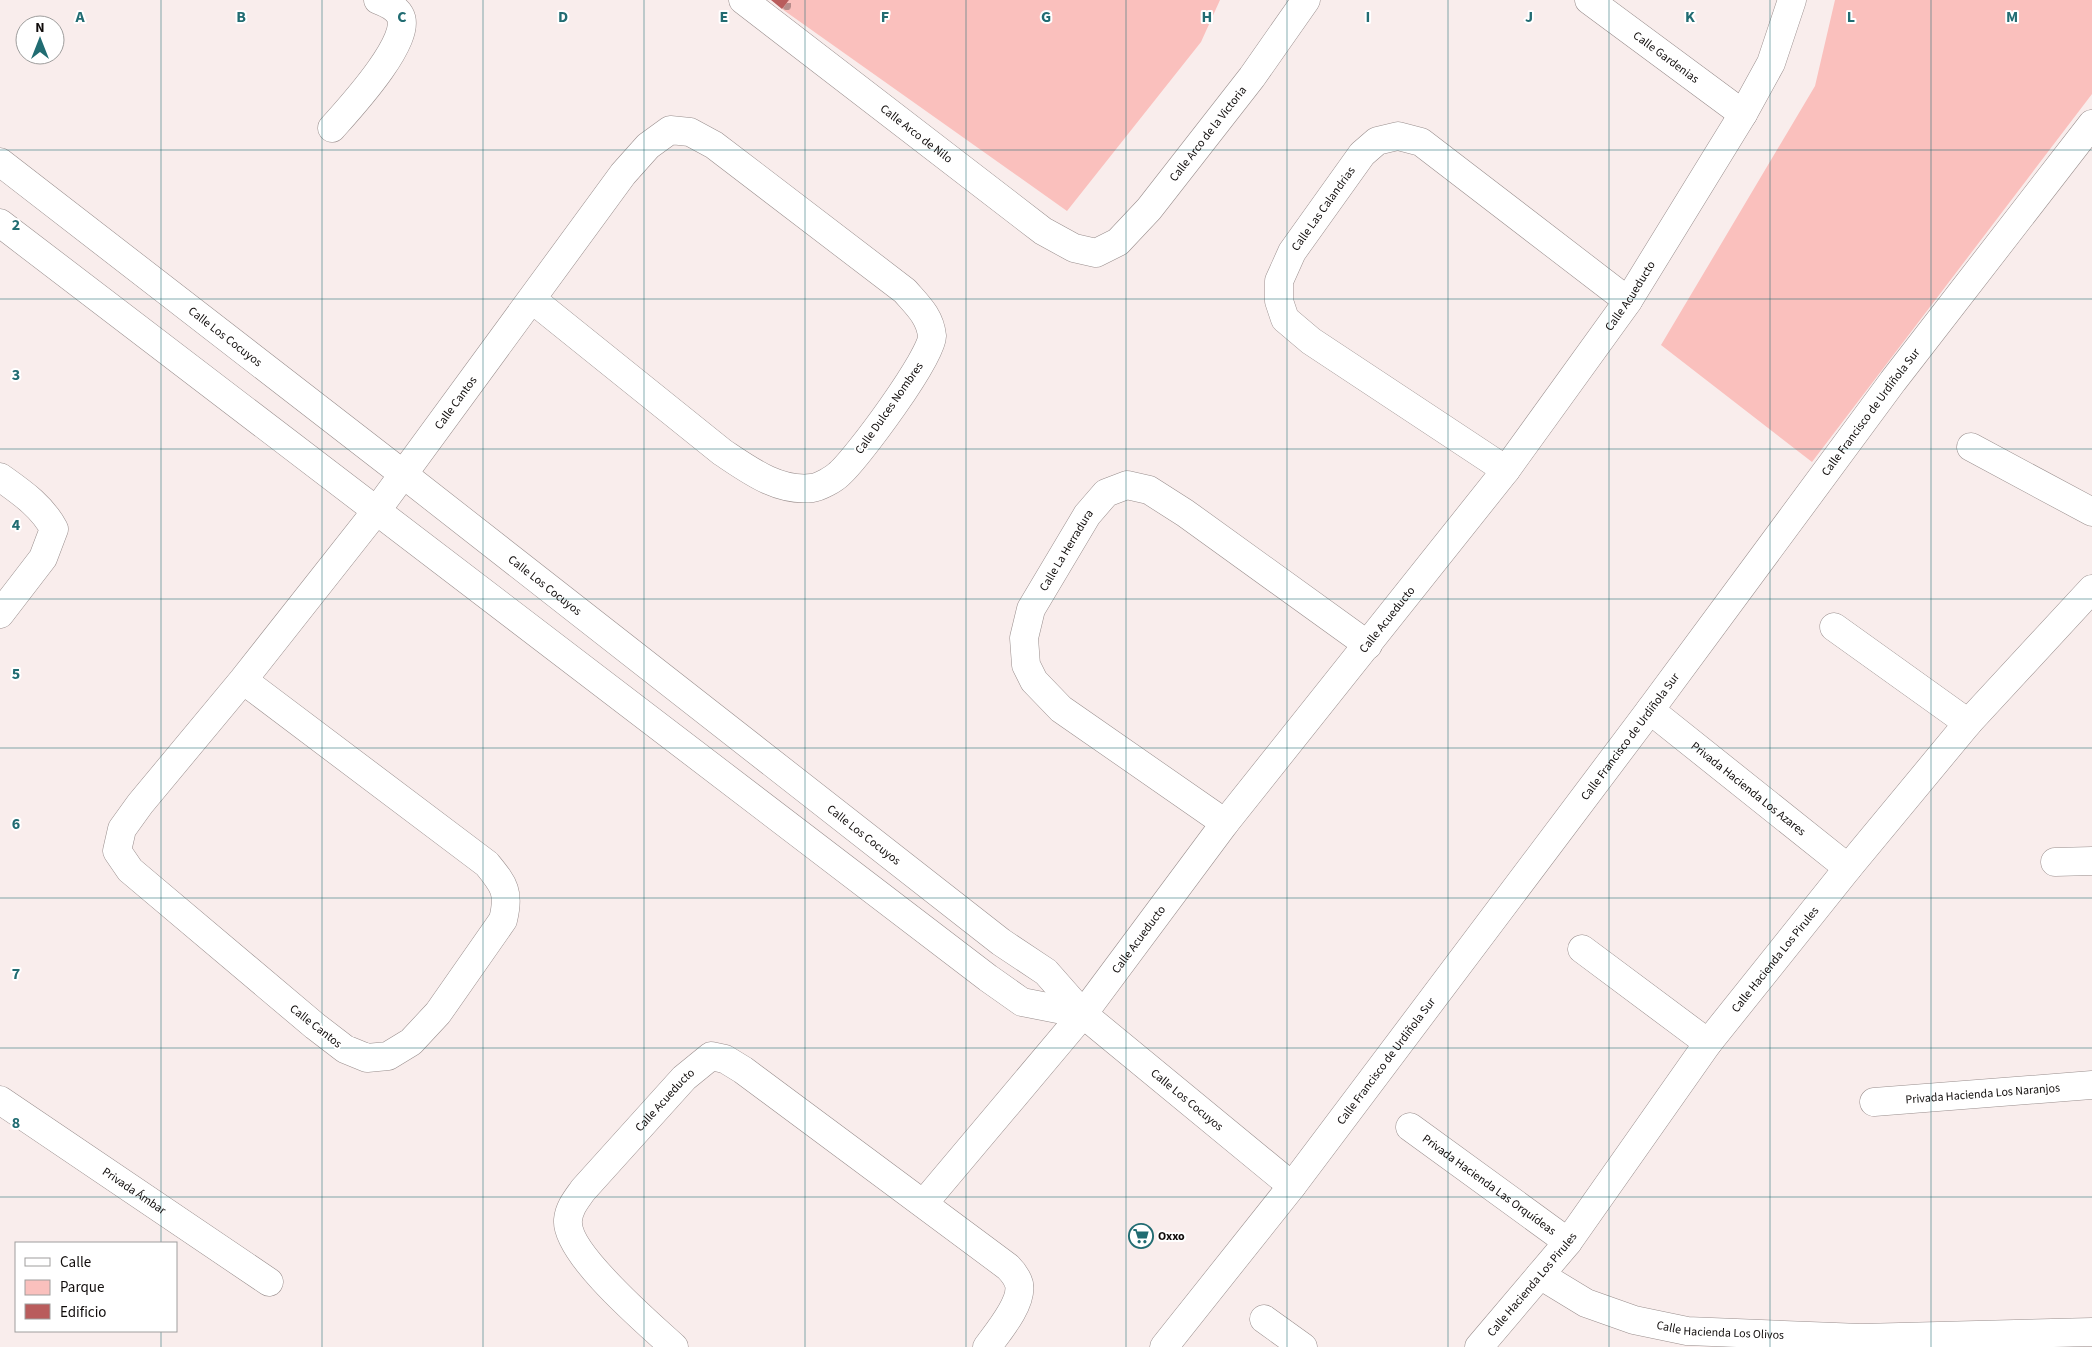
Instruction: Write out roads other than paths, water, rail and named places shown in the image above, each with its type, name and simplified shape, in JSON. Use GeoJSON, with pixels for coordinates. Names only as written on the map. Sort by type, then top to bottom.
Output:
{"type":"FeatureCollection","features":[{"type":"Feature","properties":{"kind":"street"},"geometry":{"type":"LineString","coordinates":[[332,128],[365,90],[385,63],[400,34],[402,23],[400,15],[387,4],[378,0]]}},
{"type":"Feature","properties":{"kind":"street","name":"Calle Arco de Nilo"},"geometry":{"type":"LineString","coordinates":[[743,0],[1043,232],[1074,248],[1096,253]]}},
{"type":"Feature","properties":{"kind":"street","name":"Calle Arco de la Victoria"},"geometry":{"type":"LineString","coordinates":[[1096,253],[1118,242],[1149,209],[1252,77],[1306,0]]}},
{"type":"Feature","properties":{"kind":"street","name":"Calle Gardenias"},"geometry":{"type":"LineString","coordinates":[[1588,0],[1743,114]]}},
{"type":"Feature","properties":{"kind":"street","name":"Calle Acueducto"},"geometry":{"type":"LineString","coordinates":[[924,1203],[1083,1014],[1225,823],[1506,470],[1628,301],[1743,114],[1771,63],[1792,0]]}},
{"type":"Feature","properties":{"kind":"street","name":"Calle Francisco de Urdiñola Sur"},"geometry":{"type":"LineString","coordinates":[[1164,1347],[1292,1186],[1650,710],[1894,381],[2092,124]]}},
{"type":"Feature","properties":{"kind":"street","name":"Calle Cantos"},"geometry":{"type":"LineString","coordinates":[[243,680],[487,864],[503,884],[507,904],[503,920],[438,1013],[411,1042],[388,1056],[367,1058],[345,1049],[155,892],[130,870],[117,851],[122,829],[140,804],[243,680],[377,510],[533,300],[623,174],[648,146],[670,130]]}},
{"type":"Feature","properties":{"kind":"street","name":"Calle Dulces Nombres"},"geometry":{"type":"LineString","coordinates":[[533,300],[722,452],[754,473],[785,487],[814,488],[839,475],[865,445],[924,358],[932,338],[927,316],[905,291],[714,145],[690,132],[670,130]]}},
{"type":"Feature","properties":{"kind":"street","name":"Calle Las Calandrias"},"geometry":{"type":"LineString","coordinates":[[1506,470],[1311,341],[1285,319],[1279,301],[1279,281],[1292,252],[1362,154],[1377,141],[1398,136],[1421,142],[1628,301]]}},
{"type":"Feature","properties":{"kind":"street","name":"Calle Los Cocuyos"},"geometry":{"type":"LineString","coordinates":[[0,162],[404,474],[1001,942],[1046,972],[1083,1014],[1292,1186]]}},
{"type":"Feature","properties":{"kind":"street","name":"Calle Los Cocuyos"},"geometry":{"type":"LineString","coordinates":[[0,223],[988,978],[1022,1002],[1083,1014]]}},
{"type":"Feature","properties":{"kind":"street"},"geometry":{"type":"LineString","coordinates":[[1971,448],[2092,512]]}},
{"type":"Feature","properties":{"kind":"street"},"geometry":{"type":"LineString","coordinates":[[0,477],[33,502],[48,517],[54,529],[43,558],[0,614]]}},
{"type":"Feature","properties":{"kind":"street","name":"Calle La Herradura"},"geometry":{"type":"LineString","coordinates":[[1225,823],[1061,709],[1034,681],[1026,665],[1024,638],[1031,609],[1087,515],[1106,493],[1127,485],[1149,490],[1185,513],[1368,645]]}},
{"type":"Feature","properties":{"kind":"street","name":"Calle Hacienda Los Pirules"},"geometry":{"type":"LineString","coordinates":[[1479,1347],[1568,1242],[1708,1043],[1848,868],[1968,723],[2092,588]]}},
{"type":"Feature","properties":{"kind":"street"},"geometry":{"type":"LineString","coordinates":[[1834,628],[1968,723]]}},
{"type":"Feature","properties":{"kind":"street","name":"Privada Hacienda Los Azares"},"geometry":{"type":"LineString","coordinates":[[1650,710],[1848,868]]}},
{"type":"Feature","properties":{"kind":"street"},"geometry":{"type":"LineString","coordinates":[[2055,862],[2092,861]]}},
{"type":"Feature","properties":{"kind":"street"},"geometry":{"type":"LineString","coordinates":[[1582,949],[1708,1043]]}},
{"type":"Feature","properties":{"kind":"street","name":"Calle Acueducto"},"geometry":{"type":"LineString","coordinates":[[674,1347],[600,1276],[572,1238],[568,1222],[570,1208],[583,1190],[684,1078],[711,1056],[725,1060],[743,1070],[1008,1267],[1016,1276],[1019,1285],[1018,1296],[1010,1315],[987,1347]]}},
{"type":"Feature","properties":{"kind":"street","name":"Privada Hacienda Los Naranjos"},"geometry":{"type":"LineString","coordinates":[[1874,1102],[2092,1085]]}},
{"type":"Feature","properties":{"kind":"street","name":"Privada Ámbar"},"geometry":{"type":"LineString","coordinates":[[0,1100],[269,1282]]}},
{"type":"Feature","properties":{"kind":"street","name":"Privada Hacienda Las Orquídeas"},"geometry":{"type":"LineString","coordinates":[[1410,1127],[1568,1242]]}},
{"type":"Feature","properties":{"kind":"street","name":"Calle Hacienda Los Olivos"},"geometry":{"type":"LineString","coordinates":[[1540,1275],[1586,1303],[1634,1320],[1686,1331],[1861,1343],[2084,1338]]}},
{"type":"Feature","properties":{"kind":"street"},"geometry":{"type":"LineString","coordinates":[[1264,1319],[1303,1347]]}},
{"type":"Feature","properties":{"kind":"place","name":"Oxxo"},"geometry":{"type":"Point","coordinates":[1141,1236]}}]}
